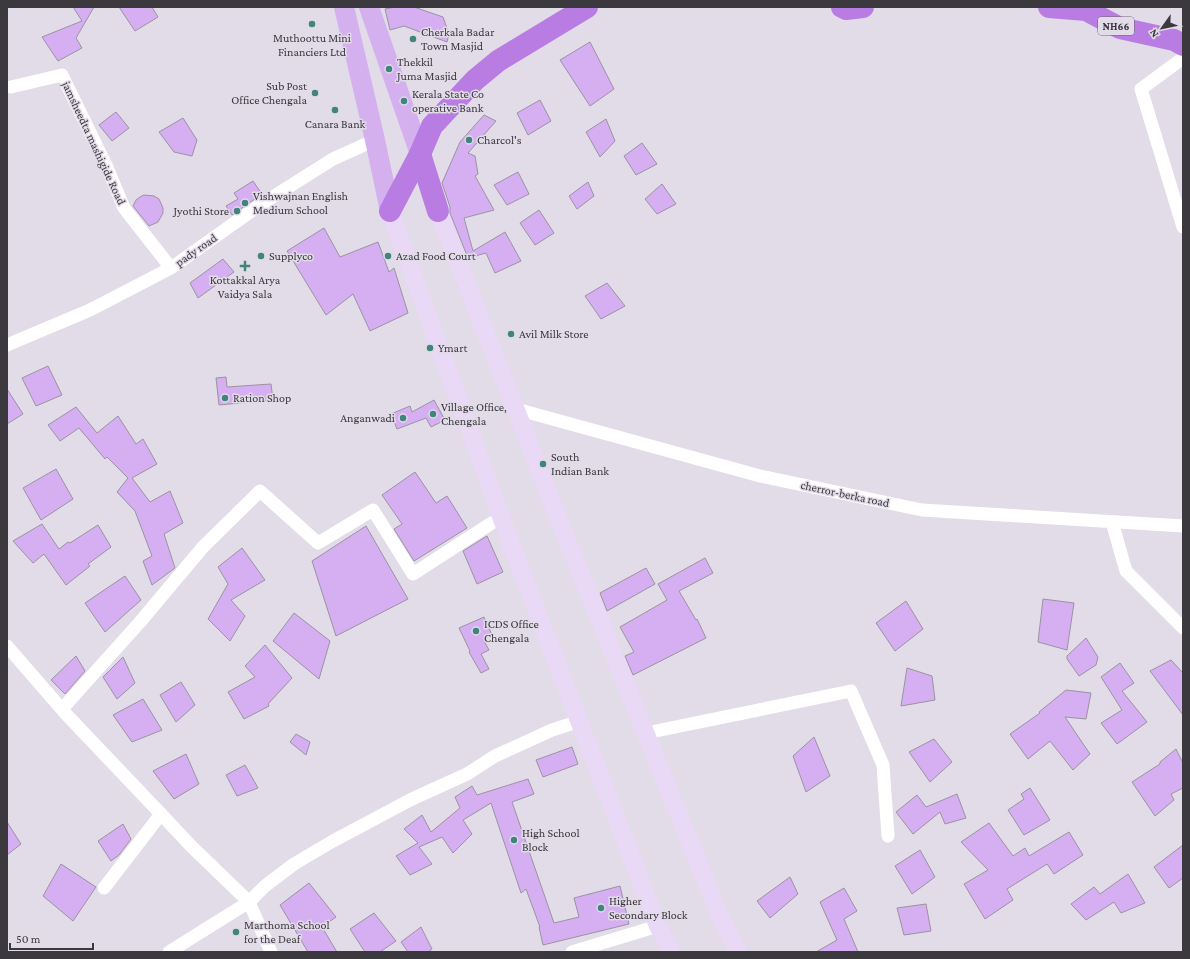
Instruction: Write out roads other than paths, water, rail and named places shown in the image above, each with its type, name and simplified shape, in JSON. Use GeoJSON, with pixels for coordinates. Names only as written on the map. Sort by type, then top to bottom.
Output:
{"type":"FeatureCollection","features":[{"type":"Feature","properties":{"kind":"highway"},"geometry":{"type":"LineString","coordinates":[[390,211],[420,154],[432,126],[475,80],[498,61],[587,7]]}},
{"type":"Feature","properties":{"kind":"highway"},"geometry":{"type":"LineString","coordinates":[[842,7],[846,9],[863,7]]}},
{"type":"Feature","properties":{"kind":"highway","name":"NH66"},"geometry":{"type":"LineString","coordinates":[[1049,7],[1086,10],[1120,28],[1174,40],[1183,45]]}},
{"type":"Feature","properties":{"kind":"highway"},"geometry":{"type":"LineString","coordinates":[[420,154],[438,211]]}},
{"type":"Feature","properties":{"kind":"main road"},"geometry":{"type":"LineString","coordinates":[[344,7],[390,211]]}},
{"type":"Feature","properties":{"kind":"main road"},"geometry":{"type":"LineString","coordinates":[[369,7],[420,154]]}},
{"type":"Feature","properties":{"kind":"street"},"geometry":{"type":"LineString","coordinates":[[1183,58],[1141,89],[1183,227]]}},
{"type":"Feature","properties":{"kind":"street","name":"jamsheedta mashigide Road"},"geometry":{"type":"LineString","coordinates":[[11,88],[62,75],[106,165],[124,208],[171,268]]}},
{"type":"Feature","properties":{"kind":"street","name":"pady road"},"geometry":{"type":"LineString","coordinates":[[7,345],[90,310],[171,268],[266,200],[332,159],[375,140]]}},
{"type":"Feature","properties":{"kind":"street"},"geometry":{"type":"LineString","coordinates":[[390,211],[502,517],[658,926],[671,952]]}},
{"type":"Feature","properties":{"kind":"street"},"geometry":{"type":"LineString","coordinates":[[438,211],[563,530],[719,914],[738,952]]}},
{"type":"Feature","properties":{"kind":"street","name":"cherror-berka road"},"geometry":{"type":"LineString","coordinates":[[516,409],[760,476],[922,510],[1112,522],[1182,524]]}},
{"type":"Feature","properties":{"kind":"street"},"geometry":{"type":"LineString","coordinates":[[62,709],[203,547],[260,491],[318,543],[373,510],[413,574],[502,517]]}},
{"type":"Feature","properties":{"kind":"street"},"geometry":{"type":"LineString","coordinates":[[1112,522],[1126,571],[1183,628]]}},
{"type":"Feature","properties":{"kind":"street"},"geometry":{"type":"LineString","coordinates":[[7,646],[62,709],[191,846],[249,902],[271,952]]}},
{"type":"Feature","properties":{"kind":"street"},"geometry":{"type":"LineString","coordinates":[[646,733],[851,691],[883,765],[888,836]]}},
{"type":"Feature","properties":{"kind":"street"},"geometry":{"type":"LineString","coordinates":[[169,952],[249,902],[265,886],[294,864],[333,841],[412,799],[467,774],[496,756],[552,730],[580,721]]}},
{"type":"Feature","properties":{"kind":"street"},"geometry":{"type":"LineString","coordinates":[[104,888],[161,814]]}},
{"type":"Feature","properties":{"kind":"street"},"geometry":{"type":"LineString","coordinates":[[572,952],[658,926]]}},
{"type":"Feature","properties":{"kind":"place","name":"Muthoottu Mini Financiers Ltd"},"geometry":{"type":"Point","coordinates":[312,24]}},
{"type":"Feature","properties":{"kind":"place","name":"Cherkala Badar Town Masjid"},"geometry":{"type":"Point","coordinates":[413,39]}},
{"type":"Feature","properties":{"kind":"place","name":"Thekkil Juma Masjid"},"geometry":{"type":"Point","coordinates":[389,69]}},
{"type":"Feature","properties":{"kind":"place","name":"Sub Post Office Chengala"},"geometry":{"type":"Point","coordinates":[315,93]}},
{"type":"Feature","properties":{"kind":"place","name":"Kerala State Co operative Bank"},"geometry":{"type":"Point","coordinates":[404,101]}},
{"type":"Feature","properties":{"kind":"place","name":"Canara Bank"},"geometry":{"type":"Point","coordinates":[335,110]}},
{"type":"Feature","properties":{"kind":"place","name":"Charcol's"},"geometry":{"type":"Point","coordinates":[469,140]}},
{"type":"Feature","properties":{"kind":"place","name":"Vishwajnan English Medium School"},"geometry":{"type":"Point","coordinates":[245,203]}},
{"type":"Feature","properties":{"kind":"place","name":"Jyothi Store"},"geometry":{"type":"Point","coordinates":[237,211]}},
{"type":"Feature","properties":{"kind":"place","name":"Supplyco"},"geometry":{"type":"Point","coordinates":[261,256]}},
{"type":"Feature","properties":{"kind":"place","name":"Azad Food Court"},"geometry":{"type":"Point","coordinates":[388,256]}},
{"type":"Feature","properties":{"kind":"place","name":"Kottakkal Arya Vaidya Sala"},"geometry":{"type":"Point","coordinates":[245,266]}},
{"type":"Feature","properties":{"kind":"place","name":"Avil Milk Store"},"geometry":{"type":"Point","coordinates":[511,334]}},
{"type":"Feature","properties":{"kind":"place","name":"Ymart"},"geometry":{"type":"Point","coordinates":[430,348]}},
{"type":"Feature","properties":{"kind":"place","name":"Ration Shop"},"geometry":{"type":"Point","coordinates":[225,398]}},
{"type":"Feature","properties":{"kind":"place","name":"Village Office, Chengala"},"geometry":{"type":"Point","coordinates":[433,414]}},
{"type":"Feature","properties":{"kind":"place","name":"Anganwadi"},"geometry":{"type":"Point","coordinates":[403,418]}},
{"type":"Feature","properties":{"kind":"place","name":"South Indian Bank"},"geometry":{"type":"Point","coordinates":[543,464]}},
{"type":"Feature","properties":{"kind":"place","name":"ICDS Office Chengala"},"geometry":{"type":"Point","coordinates":[476,631]}},
{"type":"Feature","properties":{"kind":"place","name":"High School Block"},"geometry":{"type":"Point","coordinates":[514,840]}},
{"type":"Feature","properties":{"kind":"place","name":"Higher Secondary Block"},"geometry":{"type":"Point","coordinates":[601,908]}},
{"type":"Feature","properties":{"kind":"place","name":"Marthoma School for the Deaf"},"geometry":{"type":"Point","coordinates":[236,932]}}]}
